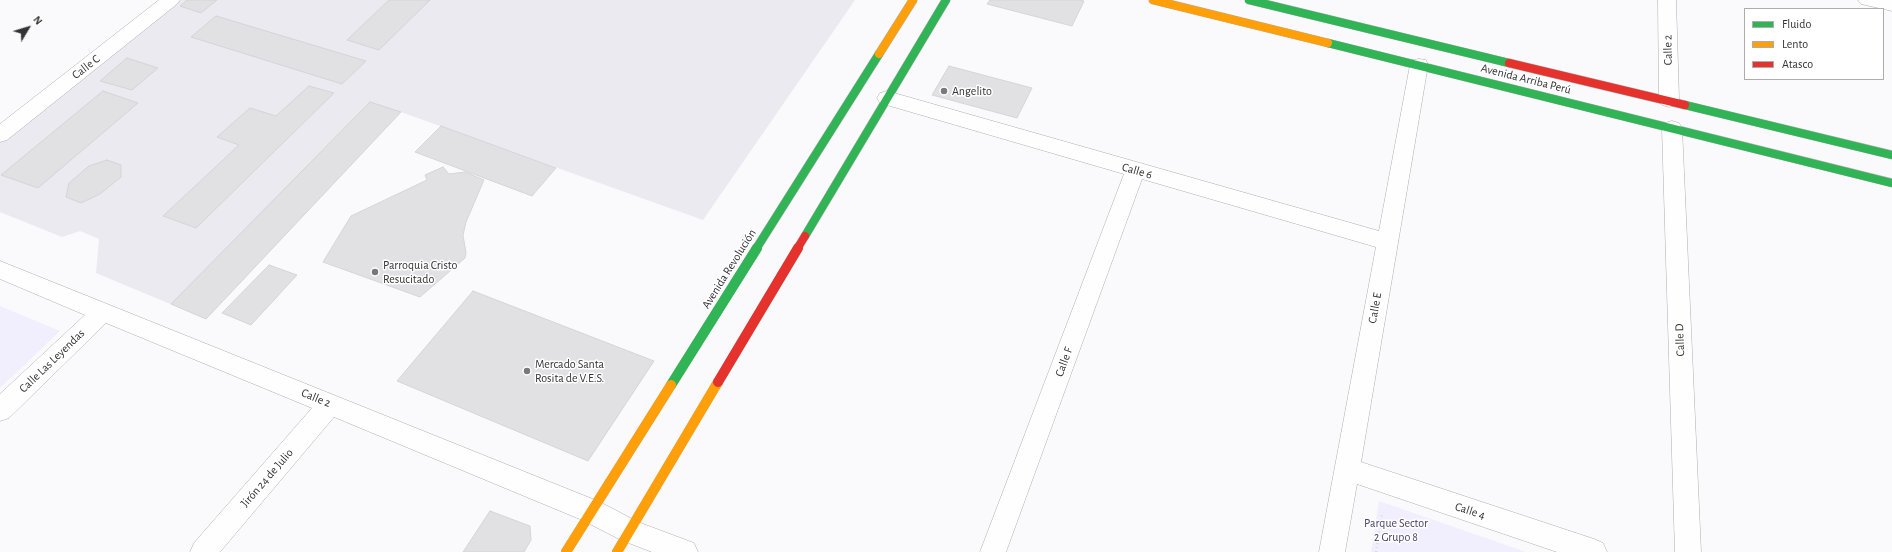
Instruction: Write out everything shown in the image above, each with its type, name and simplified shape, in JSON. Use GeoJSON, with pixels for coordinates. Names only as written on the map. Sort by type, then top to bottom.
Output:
{"type":"FeatureCollection","features":[{"type":"Feature","properties":{"kind":"street","name":"Calle C"},"geometry":{"type":"LineString","coordinates":[[0,135],[171,0]]}},
{"type":"Feature","properties":{"kind":"street","name":"Avenida Revolución"},"geometry":{"type":"LineString","coordinates":[[566,552],[913,0]]}},
{"type":"Feature","properties":{"kind":"street"},"geometry":{"type":"LineString","coordinates":[[624,541],[946,0]]}},
{"type":"Feature","properties":{"kind":"street","name":"Avenida Arriba Perú"},"geometry":{"type":"LineString","coordinates":[[1153,0],[1892,183]]}},
{"type":"Feature","properties":{"kind":"street","name":"Avenida Arriba Perú"},"geometry":{"type":"LineString","coordinates":[[1249,0],[1669,100],[1892,155]]}},
{"type":"Feature","properties":{"kind":"street","name":"Calle 2"},"geometry":{"type":"LineString","coordinates":[[1666,0],[1669,100]]}},
{"type":"Feature","properties":{"kind":"street"},"geometry":{"type":"LineString","coordinates":[[1867,0],[1892,5]]}},
{"type":"Feature","properties":{"kind":"street","name":"Calle E"},"geometry":{"type":"LineString","coordinates":[[1332,552],[1419,65]]}},
{"type":"Feature","properties":{"kind":"street","name":"Calle 6"},"geometry":{"type":"LineString","coordinates":[[887,98],[1135,171],[1387,242]]}},
{"type":"Feature","properties":{"kind":"street","name":"Calle D"},"geometry":{"type":"LineString","coordinates":[[1672,128],[1688,552]]}},
{"type":"Feature","properties":{"kind":"street","name":"Calle F"},"geometry":{"type":"LineString","coordinates":[[993,552],[1135,171]]}},
{"type":"Feature","properties":{"kind":"street","name":"Calle 2"},"geometry":{"type":"LineString","coordinates":[[0,270],[591,511],[624,541],[685,552]]}},
{"type":"Feature","properties":{"kind":"street","name":"Calle Las Leyendas"},"geometry":{"type":"LineString","coordinates":[[0,410],[103,312]]}},
{"type":"Feature","properties":{"kind":"street","name":"Jirón 24 de Julio"},"geometry":{"type":"LineString","coordinates":[[203,552],[330,404]]}},
{"type":"Feature","properties":{"kind":"street","name":"Calle 4"},"geometry":{"type":"LineString","coordinates":[[1347,469],[1594,552]]}},
{"type":"Feature","properties":{"kind":"path"},"geometry":{"type":"LineString","coordinates":[[1376,552],[1383,506]]}},
{"type":"Feature","properties":{"kind":"shaded area"},"geometry":{"type":"Polygon","coordinates":[[[177,0],[855,0],[703,220],[401,112],[206,319],[96,273],[99,239],[80,231],[62,237],[0,212],[0,141],[177,0]]]}},
{"type":"Feature","properties":{"kind":"green space"},"geometry":{"type":"Polygon","coordinates":[[[0,306],[60,331],[0,388],[0,306]]]}},
{"type":"Feature","properties":{"kind":"green space","name":"Parque Sector 2 Grupo 8"},"geometry":{"type":"Polygon","coordinates":[[[1379,501],[1526,552],[1371,552],[1379,501]]]}},
{"type":"Feature","properties":{"kind":"building"},"geometry":{"type":"Polygon","coordinates":[[[187,0],[217,0],[201,13],[180,6],[187,0]]]}},
{"type":"Feature","properties":{"kind":"building"},"geometry":{"type":"Polygon","coordinates":[[[389,0],[430,0],[379,50],[347,40],[389,0]]]}},
{"type":"Feature","properties":{"kind":"building"},"geometry":{"type":"Polygon","coordinates":[[[990,0],[1084,1],[1072,26],[987,4],[990,0]]]}},
{"type":"Feature","properties":{"kind":"building"},"geometry":{"type":"Polygon","coordinates":[[[216,16],[366,61],[342,84],[191,37],[216,16]]]}},
{"type":"Feature","properties":{"kind":"building"},"geometry":{"type":"Polygon","coordinates":[[[127,58],[158,68],[132,90],[100,81],[127,58]]]}},
{"type":"Feature","properties":{"kind":"building"},"geometry":{"type":"Polygon","coordinates":[[[949,66],[1032,88],[1017,118],[932,95],[949,66]]]}},
{"type":"Feature","properties":{"kind":"building"},"geometry":{"type":"Polygon","coordinates":[[[309,86],[334,93],[196,228],[163,216],[239,145],[217,137],[250,108],[276,116],[309,86]]]}},
{"type":"Feature","properties":{"kind":"building"},"geometry":{"type":"Polygon","coordinates":[[[103,91],[138,103],[38,188],[1,175],[103,91]]]}},
{"type":"Feature","properties":{"kind":"building"},"geometry":{"type":"Polygon","coordinates":[[[370,102],[401,112],[206,319],[171,304],[370,102]]]}},
{"type":"Feature","properties":{"kind":"building"},"geometry":{"type":"Polygon","coordinates":[[[441,126],[556,168],[532,196],[415,152],[441,126]]]}},
{"type":"Feature","properties":{"kind":"building"},"geometry":{"type":"Polygon","coordinates":[[[107,160],[121,165],[121,177],[100,194],[81,203],[66,197],[69,183],[89,166],[107,160]]]}},
{"type":"Feature","properties":{"kind":"building"},"geometry":{"type":"Polygon","coordinates":[[[443,167],[449,174],[465,172],[484,180],[466,222],[463,235],[466,253],[465,258],[420,297],[323,262],[351,216],[427,180],[425,175],[443,167]]]}},
{"type":"Feature","properties":{"kind":"building"},"geometry":{"type":"Polygon","coordinates":[[[269,265],[297,275],[251,325],[222,313],[269,265]]]}},
{"type":"Feature","properties":{"kind":"building","name":"Mercado Santa Rosita de V.E.S."},"geometry":{"type":"Polygon","coordinates":[[[473,291],[654,361],[588,461],[397,381],[473,291]]]}},
{"type":"Feature","properties":{"kind":"building"},"geometry":{"type":"Polygon","coordinates":[[[490,511],[530,526],[531,540],[524,552],[463,552],[490,511]]]}},
{"type":"Feature","properties":{"kind":"traffic: fast"},"geometry":{"type":"LineString","coordinates":[[805,236],[946,0]]}},
{"type":"Feature","properties":{"kind":"traffic: fast"},"geometry":{"type":"LineString","coordinates":[[1249,0],[1509,63]]}},
{"type":"Feature","properties":{"kind":"traffic: fast"},"geometry":{"type":"LineString","coordinates":[[1328,43],[1892,183]]}},
{"type":"Feature","properties":{"kind":"traffic: fast"},"geometry":{"type":"LineString","coordinates":[[671,385],[879,54]]}},
{"type":"Feature","properties":{"kind":"traffic: fast"},"geometry":{"type":"LineString","coordinates":[[1685,105],[1892,155]]}},
{"type":"Feature","properties":{"kind":"traffic: slow"},"geometry":{"type":"LineString","coordinates":[[879,54],[913,0]]}},
{"type":"Feature","properties":{"kind":"traffic: slow"},"geometry":{"type":"LineString","coordinates":[[1153,0],[1328,43]]}},
{"type":"Feature","properties":{"kind":"traffic: slow"},"geometry":{"type":"LineString","coordinates":[[617,552],[718,382]]}},
{"type":"Feature","properties":{"kind":"traffic: slow"},"geometry":{"type":"LineString","coordinates":[[566,552],[671,385]]}},
{"type":"Feature","properties":{"kind":"traffic: jam"},"geometry":{"type":"LineString","coordinates":[[1509,63],[1685,105]]}},
{"type":"Feature","properties":{"kind":"traffic: jam"},"geometry":{"type":"LineString","coordinates":[[718,382],[805,236]]}},
{"type":"Feature","properties":{"kind":"place","name":"Angelito"},"geometry":{"type":"Point","coordinates":[944,91]}},
{"type":"Feature","properties":{"kind":"place","name":"Parroquia Cristo Resucitado"},"geometry":{"type":"Point","coordinates":[375,272]}},
{"type":"Feature","properties":{"kind":"place","name":"Mercado Santa Rosita de V.E.S."},"geometry":{"type":"Point","coordinates":[527,371]}}]}
